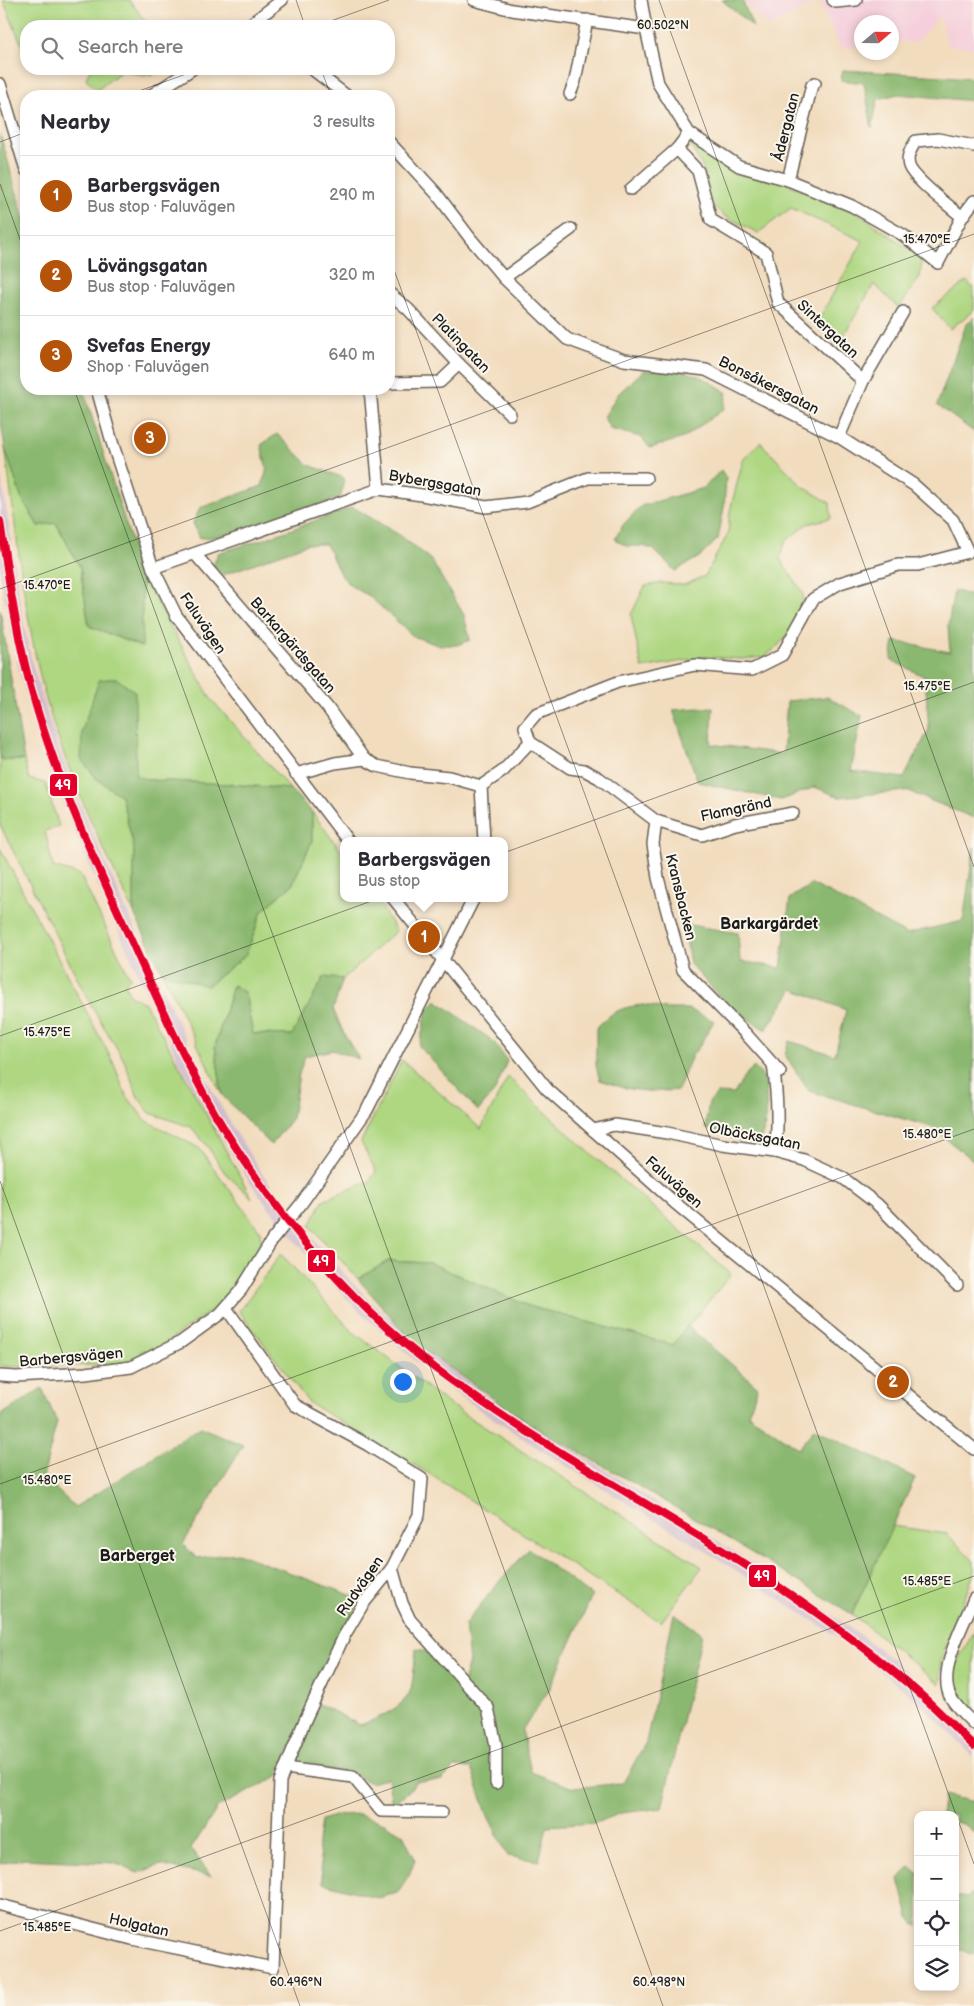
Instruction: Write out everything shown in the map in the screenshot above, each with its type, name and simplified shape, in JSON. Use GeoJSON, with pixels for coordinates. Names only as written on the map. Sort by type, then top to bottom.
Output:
{"type":"FeatureCollection","features":[{"type":"Feature","properties":{"kind":"street"},"geometry":{"type":"LineString","coordinates":[[256,20],[282,0]]}},
{"type":"Feature","properties":{"kind":"street"},"geometry":{"type":"LineString","coordinates":[[474,0],[512,10],[646,29]]}},
{"type":"Feature","properties":{"kind":"street"},"geometry":{"type":"LineString","coordinates":[[641,0],[658,83],[689,133],[739,166],[788,180],[852,206],[903,234],[938,263],[962,217],[974,201]]}},
{"type":"Feature","properties":{"kind":"street"},"geometry":{"type":"LineString","coordinates":[[833,0],[836,2],[856,0]]}},
{"type":"Feature","properties":{"kind":"street"},"geometry":{"type":"LineString","coordinates":[[570,94],[575,81],[586,20]]}},
{"type":"Feature","properties":{"kind":"street"},"geometry":{"type":"LineString","coordinates":[[159,90],[183,75]]}},
{"type":"Feature","properties":{"kind":"street"},"geometry":{"type":"LineString","coordinates":[[321,75],[340,90]]}},
{"type":"Feature","properties":{"kind":"street","name":"Ådergatan"},"geometry":{"type":"LineString","coordinates":[[788,180],[812,85],[815,83]]}},
{"type":"Feature","properties":{"kind":"street"},"geometry":{"type":"LineString","coordinates":[[0,84],[20,142]]}},
{"type":"Feature","properties":{"kind":"street"},"geometry":{"type":"LineString","coordinates":[[631,189],[677,149],[689,133]]}},
{"type":"Feature","properties":{"kind":"street"},"geometry":{"type":"LineString","coordinates":[[962,217],[920,180],[909,166],[908,152],[916,141],[938,139],[974,146]]}},
{"type":"Feature","properties":{"kind":"street","name":"Bonsåkersgatan"},"geometry":{"type":"LineString","coordinates":[[395,149],[436,193],[470,238],[504,278],[566,339],[624,360],[706,370],[839,436],[914,486],[947,514],[953,520],[968,552],[918,565],[898,565],[840,584],[813,600],[782,655],[752,670],[695,665],[618,682],[536,714],[525,727],[530,742]]}},
{"type":"Feature","properties":{"kind":"street","name":"Sintergatan"},"geometry":{"type":"LineString","coordinates":[[677,149],[698,171],[711,220],[766,253],[778,303],[863,381]]}},
{"type":"Feature","properties":{"kind":"street"},"geometry":{"type":"LineString","coordinates":[[504,278],[571,229]]}},
{"type":"Feature","properties":{"kind":"street","name":"Platingatan"},"geometry":{"type":"LineString","coordinates":[[395,298],[408,309],[459,364],[510,414]]}},
{"type":"Feature","properties":{"kind":"street"},"geometry":{"type":"LineString","coordinates":[[839,436],[863,381],[903,312]]}},
{"type":"Feature","properties":{"kind":"street"},"geometry":{"type":"LineString","coordinates":[[395,383],[440,382],[459,364]]}},
{"type":"Feature","properties":{"kind":"street","name":"Faluvägen"},"geometry":{"type":"LineString","coordinates":[[99,395],[153,568],[176,615],[345,837]]}},
{"type":"Feature","properties":{"kind":"street"},"geometry":{"type":"LineString","coordinates":[[371,395],[379,488]]}},
{"type":"Feature","properties":{"kind":"street","name":"Bybergsgatan"},"geometry":{"type":"LineString","coordinates":[[194,554],[379,488],[422,494],[486,507],[527,502],[588,478],[646,478]]}},
{"type":"Feature","properties":{"kind":"street"},"geometry":{"type":"LineString","coordinates":[[153,568],[194,554]]}},
{"type":"Feature","properties":{"kind":"street","name":"Barkargärdsgatan"},"geometry":{"type":"LineString","coordinates":[[194,554],[327,707],[364,759]]}},
{"type":"Feature","properties":{"kind":"street"},"geometry":{"type":"LineString","coordinates":[[482,786],[503,771],[530,742],[570,768],[584,770],[598,778],[656,821]]}},
{"type":"Feature","properties":{"kind":"street"},"geometry":{"type":"LineString","coordinates":[[296,774],[335,763],[364,759],[378,766],[410,773],[449,777],[482,786]]}},
{"type":"Feature","properties":{"kind":"street"},"geometry":{"type":"LineString","coordinates":[[482,786],[484,837]]}},
{"type":"Feature","properties":{"kind":"street","name":"Flamgränd"},"geometry":{"type":"LineString","coordinates":[[656,821],[702,835],[735,824],[793,813]]}},
{"type":"Feature","properties":{"kind":"street","name":"Kransbacken"},"geometry":{"type":"LineString","coordinates":[[656,821],[653,844],[658,878],[683,970],[745,1033],[776,1068],[777,1136],[775,1152]]}},
{"type":"Feature","properties":{"kind":"street","name":"Faluvägen"},"geometry":{"type":"LineString","coordinates":[[396,902],[547,1089],[675,1204],[974,1450]]}},
{"type":"Feature","properties":{"kind":"street","name":"Barbergsvägen"},"geometry":{"type":"LineString","coordinates":[[0,1376],[16,1377],[86,1373],[132,1367],[182,1342],[226,1308],[242,1290],[272,1240],[301,1204],[367,1110],[472,902]]}},
{"type":"Feature","properties":{"kind":"street","name":"Olbäcksgatan"},"geometry":{"type":"LineString","coordinates":[[593,1130],[615,1126],[667,1132],[723,1145],[775,1152],[804,1160],[843,1178],[877,1204],[957,1285]]}},
{"type":"Feature","properties":{"kind":"street","name":"Rudvägen"},"geometry":{"type":"LineString","coordinates":[[226,1308],[295,1405],[368,1445],[422,1479],[419,1515],[392,1568],[363,1604],[344,1636],[305,1720],[280,1781],[273,1968]]}},
{"type":"Feature","properties":{"kind":"street"},"geometry":{"type":"LineString","coordinates":[[392,1568],[402,1603],[410,1620],[488,1708],[496,1745],[496,1783]]}},
{"type":"Feature","properties":{"kind":"street"},"geometry":{"type":"LineString","coordinates":[[974,1599],[948,1665],[946,1682],[950,1697],[974,1724]]}},
{"type":"Feature","properties":{"kind":"street"},"geometry":{"type":"LineString","coordinates":[[285,1768],[353,1778],[381,1811],[442,1812]]}},
{"type":"Feature","properties":{"kind":"street","name":"Holgatan"},"geometry":{"type":"LineString","coordinates":[[0,1905],[132,1939],[273,1968]]}},
{"type":"Feature","properties":{"kind":"shaded area"},"geometry":{"type":"Polygon","coordinates":[[[742,0],[819,0],[770,27],[742,0]]]}},
{"type":"Feature","properties":{"kind":"shaded area"},"geometry":{"type":"Polygon","coordinates":[[[819,0],[974,0],[974,48],[948,45],[940,16],[916,43],[899,41],[899,15],[854,15],[854,46],[841,49],[819,0]]]}},
{"type":"Feature","properties":{"kind":"shaded area"},"geometry":{"type":"Polygon","coordinates":[[[0,468],[23,620],[32,663],[56,742],[75,792],[193,1055],[232,1126],[261,1172],[294,1216],[332,1261],[369,1300],[437,1359],[486,1395],[811,1600],[882,1651],[924,1686],[974,1735],[974,1757],[914,1698],[839,1638],[723,1562],[539,1449],[477,1408],[427,1371],[359,1311],[321,1271],[282,1225],[249,1181],[219,1134],[179,1062],[106,904],[41,747],[18,667],[0,573],[0,468]]]}},
{"type":"Feature","properties":{"kind":"green space"},"geometry":{"type":"Polygon","coordinates":[[[3,0],[129,0],[144,20],[20,20],[20,41],[3,0]]]}},
{"type":"Feature","properties":{"kind":"green space"},"geometry":{"type":"Polygon","coordinates":[[[722,0],[742,0],[753,27],[722,0]]]}},
{"type":"Feature","properties":{"kind":"green space"},"geometry":{"type":"Polygon","coordinates":[[[843,70],[974,78],[974,101],[898,94],[878,99],[872,128],[864,83],[841,80],[843,70]]]}},
{"type":"Feature","properties":{"kind":"green space"},"geometry":{"type":"Polygon","coordinates":[[[88,75],[116,75],[97,90],[86,79],[88,75]]]}},
{"type":"Feature","properties":{"kind":"green space"},"geometry":{"type":"Polygon","coordinates":[[[0,133],[20,205],[20,395],[85,395],[142,575],[142,647],[89,626],[80,567],[56,523],[38,526],[21,497],[5,448],[0,417],[0,133]]]}},
{"type":"Feature","properties":{"kind":"green space"},"geometry":{"type":"Polygon","coordinates":[[[693,140],[789,185],[852,209],[922,258],[920,277],[899,308],[874,284],[838,345],[816,324],[863,241],[791,208],[758,233],[723,215],[709,201],[703,168],[690,145],[693,140]]]}},
{"type":"Feature","properties":{"kind":"green space"},"geometry":{"type":"Polygon","coordinates":[[[967,281],[974,290],[974,310],[950,329],[932,308],[967,281]]]}},
{"type":"Feature","properties":{"kind":"green space"},"geometry":{"type":"Polygon","coordinates":[[[974,317],[974,432],[937,405],[966,325],[974,317]]]}},
{"type":"Feature","properties":{"kind":"green space"},"geometry":{"type":"Polygon","coordinates":[[[666,369],[699,376],[719,387],[727,393],[724,409],[683,438],[650,448],[641,437],[610,429],[604,417],[618,394],[643,371],[666,369]]]}},
{"type":"Feature","properties":{"kind":"green space"},"geometry":{"type":"Polygon","coordinates":[[[277,434],[309,465],[344,478],[341,497],[235,532],[200,538],[193,523],[200,508],[262,486],[267,469],[261,445],[277,434]]]}},
{"type":"Feature","properties":{"kind":"green space"},"geometry":{"type":"Polygon","coordinates":[[[760,442],[802,486],[830,503],[831,518],[807,524],[785,542],[780,559],[803,593],[803,609],[791,630],[776,648],[764,657],[742,659],[706,657],[642,668],[631,615],[645,586],[662,583],[684,585],[705,576],[728,534],[730,511],[743,460],[760,442]]]}},
{"type":"Feature","properties":{"kind":"green space"},"geometry":{"type":"Polygon","coordinates":[[[5,448],[21,497],[38,526],[56,523],[80,567],[89,626],[141,647],[142,575],[211,699],[290,789],[150,780],[135,776],[135,743],[96,778],[121,796],[134,848],[134,913],[75,783],[47,703],[32,640],[5,448]]]}},
{"type":"Feature","properties":{"kind":"green space"},"geometry":{"type":"Polygon","coordinates":[[[721,470],[726,478],[724,507],[718,539],[701,556],[675,571],[653,549],[643,546],[626,546],[615,539],[623,525],[641,506],[704,488],[721,470]]]}},
{"type":"Feature","properties":{"kind":"green space"},"geometry":{"type":"Polygon","coordinates":[[[353,507],[401,536],[431,560],[464,615],[470,640],[457,645],[437,645],[413,636],[369,596],[351,586],[340,574],[326,544],[307,544],[223,575],[213,566],[218,553],[267,538],[353,507]]]}},
{"type":"Feature","properties":{"kind":"green space"},"geometry":{"type":"Polygon","coordinates":[[[954,590],[974,597],[974,818],[907,791],[839,797],[815,787],[781,800],[698,782],[673,710],[713,707],[711,744],[783,754],[787,701],[827,697],[862,716],[851,771],[904,778],[929,729],[925,677],[891,660],[894,641],[950,652],[948,626],[954,590]]]}},
{"type":"Feature","properties":{"kind":"green space"},"geometry":{"type":"Polygon","coordinates":[[[0,609],[24,760],[2,760],[0,755],[0,609]]]}},
{"type":"Feature","properties":{"kind":"green space"},"geometry":{"type":"Polygon","coordinates":[[[116,678],[135,692],[136,776],[150,780],[290,789],[312,812],[312,841],[292,885],[262,911],[246,955],[207,986],[162,972],[134,913],[134,848],[121,796],[96,778],[81,759],[82,731],[99,680],[116,678]]]}},
{"type":"Feature","properties":{"kind":"green space"},"geometry":{"type":"Polygon","coordinates":[[[0,755],[2,760],[24,760],[29,779],[45,783],[59,826],[45,831],[53,867],[80,875],[130,978],[125,985],[131,996],[145,1003],[252,1198],[225,1173],[208,1147],[191,1127],[150,1113],[138,1097],[124,1060],[92,1007],[0,825],[0,755]]]}},
{"type":"Feature","properties":{"kind":"green space"},"geometry":{"type":"Polygon","coordinates":[[[312,812],[340,850],[340,902],[378,902],[396,931],[343,979],[324,977],[293,1035],[253,1034],[245,993],[233,985],[215,1046],[222,1095],[162,972],[207,986],[246,955],[262,911],[292,885],[312,841],[312,812]]]}},
{"type":"Feature","properties":{"kind":"green space"},"geometry":{"type":"Polygon","coordinates":[[[974,847],[974,1161],[931,1127],[809,1091],[785,1055],[789,1041],[835,1055],[846,1010],[793,989],[766,1030],[730,1008],[690,964],[684,924],[738,933],[740,961],[781,968],[790,898],[812,884],[906,934],[963,921],[974,847]]]}},
{"type":"Feature","properties":{"kind":"green space"},"geometry":{"type":"Polygon","coordinates":[[[0,848],[113,1062],[126,1095],[145,1120],[199,1148],[260,1231],[262,1253],[216,1307],[164,1344],[120,1364],[31,1367],[0,1366],[0,848]]]}},
{"type":"Feature","properties":{"kind":"green space"},"geometry":{"type":"Polygon","coordinates":[[[324,977],[343,979],[333,1009],[345,1036],[359,1059],[332,1050],[305,1056],[299,1074],[292,1118],[271,1145],[222,1095],[215,1046],[233,985],[245,993],[253,1034],[292,1035],[324,977]]]}},
{"type":"Feature","properties":{"kind":"green space"},"geometry":{"type":"Polygon","coordinates":[[[436,1000],[494,1042],[507,1061],[495,1091],[478,1111],[419,1046],[427,1011],[436,1000]]]}},
{"type":"Feature","properties":{"kind":"green space"},"geometry":{"type":"Polygon","coordinates":[[[643,1005],[667,1009],[688,1009],[714,1021],[692,1055],[678,1090],[639,1090],[620,1087],[600,1080],[596,1066],[596,1028],[617,1011],[643,1005]]]}},
{"type":"Feature","properties":{"kind":"green space"},"geometry":{"type":"Polygon","coordinates":[[[402,1060],[481,1129],[508,1077],[582,1146],[731,1274],[673,1345],[528,1306],[430,1263],[388,1261],[358,1279],[310,1226],[323,1200],[370,1181],[376,1171],[361,1142],[402,1060]]]}},
{"type":"Feature","properties":{"kind":"green space"},"geometry":{"type":"Polygon","coordinates":[[[754,1067],[765,1078],[766,1095],[766,1120],[758,1143],[737,1140],[705,1128],[709,1102],[718,1093],[734,1094],[746,1074],[754,1067]]]}},
{"type":"Feature","properties":{"kind":"green space"},"geometry":{"type":"Polygon","coordinates":[[[281,1254],[352,1331],[450,1405],[702,1567],[661,1622],[428,1473],[309,1403],[239,1311],[281,1254]]]}},
{"type":"Feature","properties":{"kind":"green space"},"geometry":{"type":"Polygon","coordinates":[[[388,1261],[430,1263],[528,1306],[673,1345],[687,1326],[758,1387],[748,1414],[799,1449],[814,1428],[915,1478],[852,1614],[694,1518],[529,1423],[413,1342],[358,1279],[388,1261]]]}},
{"type":"Feature","properties":{"kind":"green space"},"geometry":{"type":"Polygon","coordinates":[[[42,1388],[57,1422],[43,1477],[75,1507],[200,1427],[243,1445],[183,1544],[197,1558],[237,1553],[361,1599],[277,1777],[218,1807],[191,1849],[211,1876],[160,1865],[138,1873],[114,1863],[22,1859],[0,1864],[0,1416],[42,1388]]]}},
{"type":"Feature","properties":{"kind":"green space"},"geometry":{"type":"Polygon","coordinates":[[[892,1526],[947,1534],[974,1561],[974,1573],[941,1660],[940,1684],[852,1614],[892,1526]]]}},
{"type":"Feature","properties":{"kind":"green space"},"geometry":{"type":"Polygon","coordinates":[[[529,1549],[592,1596],[549,1690],[522,1730],[531,1772],[573,1788],[623,1783],[646,1742],[674,1614],[702,1634],[662,1808],[622,1813],[595,1823],[547,1826],[539,1861],[508,1856],[488,1816],[471,1768],[455,1767],[442,1780],[416,1781],[409,1791],[392,1805],[388,1778],[371,1783],[348,1772],[291,1765],[319,1704],[360,1725],[389,1712],[403,1702],[411,1689],[416,1649],[426,1651],[461,1690],[469,1662],[465,1624],[498,1583],[529,1549]]]}},
{"type":"Feature","properties":{"kind":"green space"},"geometry":{"type":"Polygon","coordinates":[[[974,1632],[974,1716],[953,1689],[956,1663],[974,1632]]]}},
{"type":"Feature","properties":{"kind":"green space"},"geometry":{"type":"Polygon","coordinates":[[[944,1795],[974,1802],[974,1833],[959,1823],[959,1811],[942,1811],[944,1795]]]}},
{"type":"Feature","properties":{"kind":"green space"},"geometry":{"type":"Polygon","coordinates":[[[359,1814],[384,1823],[403,1834],[415,1859],[409,1875],[397,1893],[378,1898],[323,1883],[318,1842],[321,1820],[338,1815],[359,1814]]]}},
{"type":"Feature","properties":{"kind":"green space"},"geometry":{"type":"Polygon","coordinates":[[[910,1866],[914,1870],[914,1923],[909,1917],[899,1879],[910,1866]]]}},
{"type":"Feature","properties":{"kind":"green space"},"geometry":{"type":"Polygon","coordinates":[[[974,1892],[974,1954],[959,1949],[959,1897],[967,1898],[974,1892]]]}},
{"type":"Feature","properties":{"kind":"transit line","name":"49"},"geometry":{"type":"LineString","coordinates":[[0,521],[15,614],[36,706],[57,768],[81,829],[167,1019],[201,1088],[249,1167],[299,1235],[356,1298],[386,1327],[451,1380],[582,1466],[717,1547],[804,1604],[893,1671],[928,1701],[974,1746]]}},
{"type":"Feature","properties":{"kind":"place","name":"Svefas Energy"},"geometry":{"type":"Point","coordinates":[150,438]}},
{"type":"Feature","properties":{"kind":"place","name":"Barbergsvägen"},"geometry":{"type":"Point","coordinates":[424,937]}},
{"type":"Feature","properties":{"kind":"place","name":"Lövängsgatan"},"geometry":{"type":"Point","coordinates":[893,1382]}},
{"type":"Feature","properties":{"kind":"district","name":"Barkargärdet"},"geometry":{"type":"Point","coordinates":[769,923]}},
{"type":"Feature","properties":{"kind":"district","name":"Barberget"},"geometry":{"type":"Point","coordinates":[137,1555]}}]}
